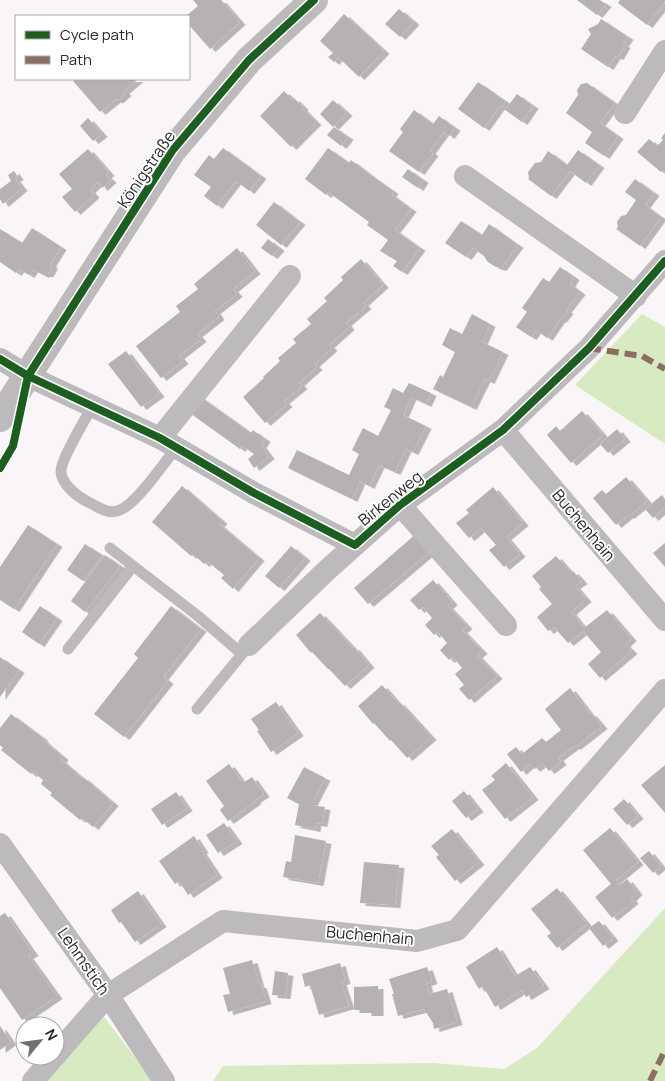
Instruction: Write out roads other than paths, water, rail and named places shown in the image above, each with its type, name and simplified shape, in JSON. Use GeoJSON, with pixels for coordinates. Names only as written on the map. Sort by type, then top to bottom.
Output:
{"type":"FeatureCollection","features":[{"type":"Feature","properties":{"kind":"main road","name":"Königstraße"},"geometry":{"type":"LineString","coordinates":[[0,418],[172,151],[249,60],[314,0]]}},
{"type":"Feature","properties":{"kind":"street"},"geometry":{"type":"LineString","coordinates":[[625,113],[665,51]]}},
{"type":"Feature","properties":{"kind":"street"},"geometry":{"type":"LineString","coordinates":[[465,176],[636,296]]}},
{"type":"Feature","properties":{"kind":"street","name":"Birkenweg"},"geometry":{"type":"LineString","coordinates":[[246,649],[326,571],[400,505],[503,430],[589,348],[665,261]]}},
{"type":"Feature","properties":{"kind":"street"},"geometry":{"type":"LineString","coordinates":[[168,443],[290,276]]}},
{"type":"Feature","properties":{"kind":"street","name":"Birkenweg"},"geometry":{"type":"LineString","coordinates":[[0,359],[28,376],[168,443],[254,493],[355,545]]}},
{"type":"Feature","properties":{"kind":"street","name":"Buchenhain"},"geometry":{"type":"LineString","coordinates":[[503,430],[665,620]]}},
{"type":"Feature","properties":{"kind":"street","name":"Birkenweg"},"geometry":{"type":"LineString","coordinates":[[400,505],[506,626]]}},
{"type":"Feature","properties":{"kind":"street","name":"Buchenhain"},"geometry":{"type":"LineString","coordinates":[[33,1081],[108,995],[223,921],[417,941],[457,930],[665,690]]}},
{"type":"Feature","properties":{"kind":"street","name":"Lehmstich"},"geometry":{"type":"LineString","coordinates":[[0,844],[108,995],[164,1081]]}},
{"type":"Feature","properties":{"kind":"lane"},"geometry":{"type":"LineString","coordinates":[[92,406],[65,457],[61,472],[66,484],[78,497],[108,512],[120,510],[136,498],[168,443]]}},
{"type":"Feature","properties":{"kind":"lane"},"geometry":{"type":"LineString","coordinates":[[110,548],[198,616],[246,649],[197,710]]}},
{"type":"Feature","properties":{"kind":"lane"},"geometry":{"type":"LineString","coordinates":[[68,648],[133,566]]}}]}
